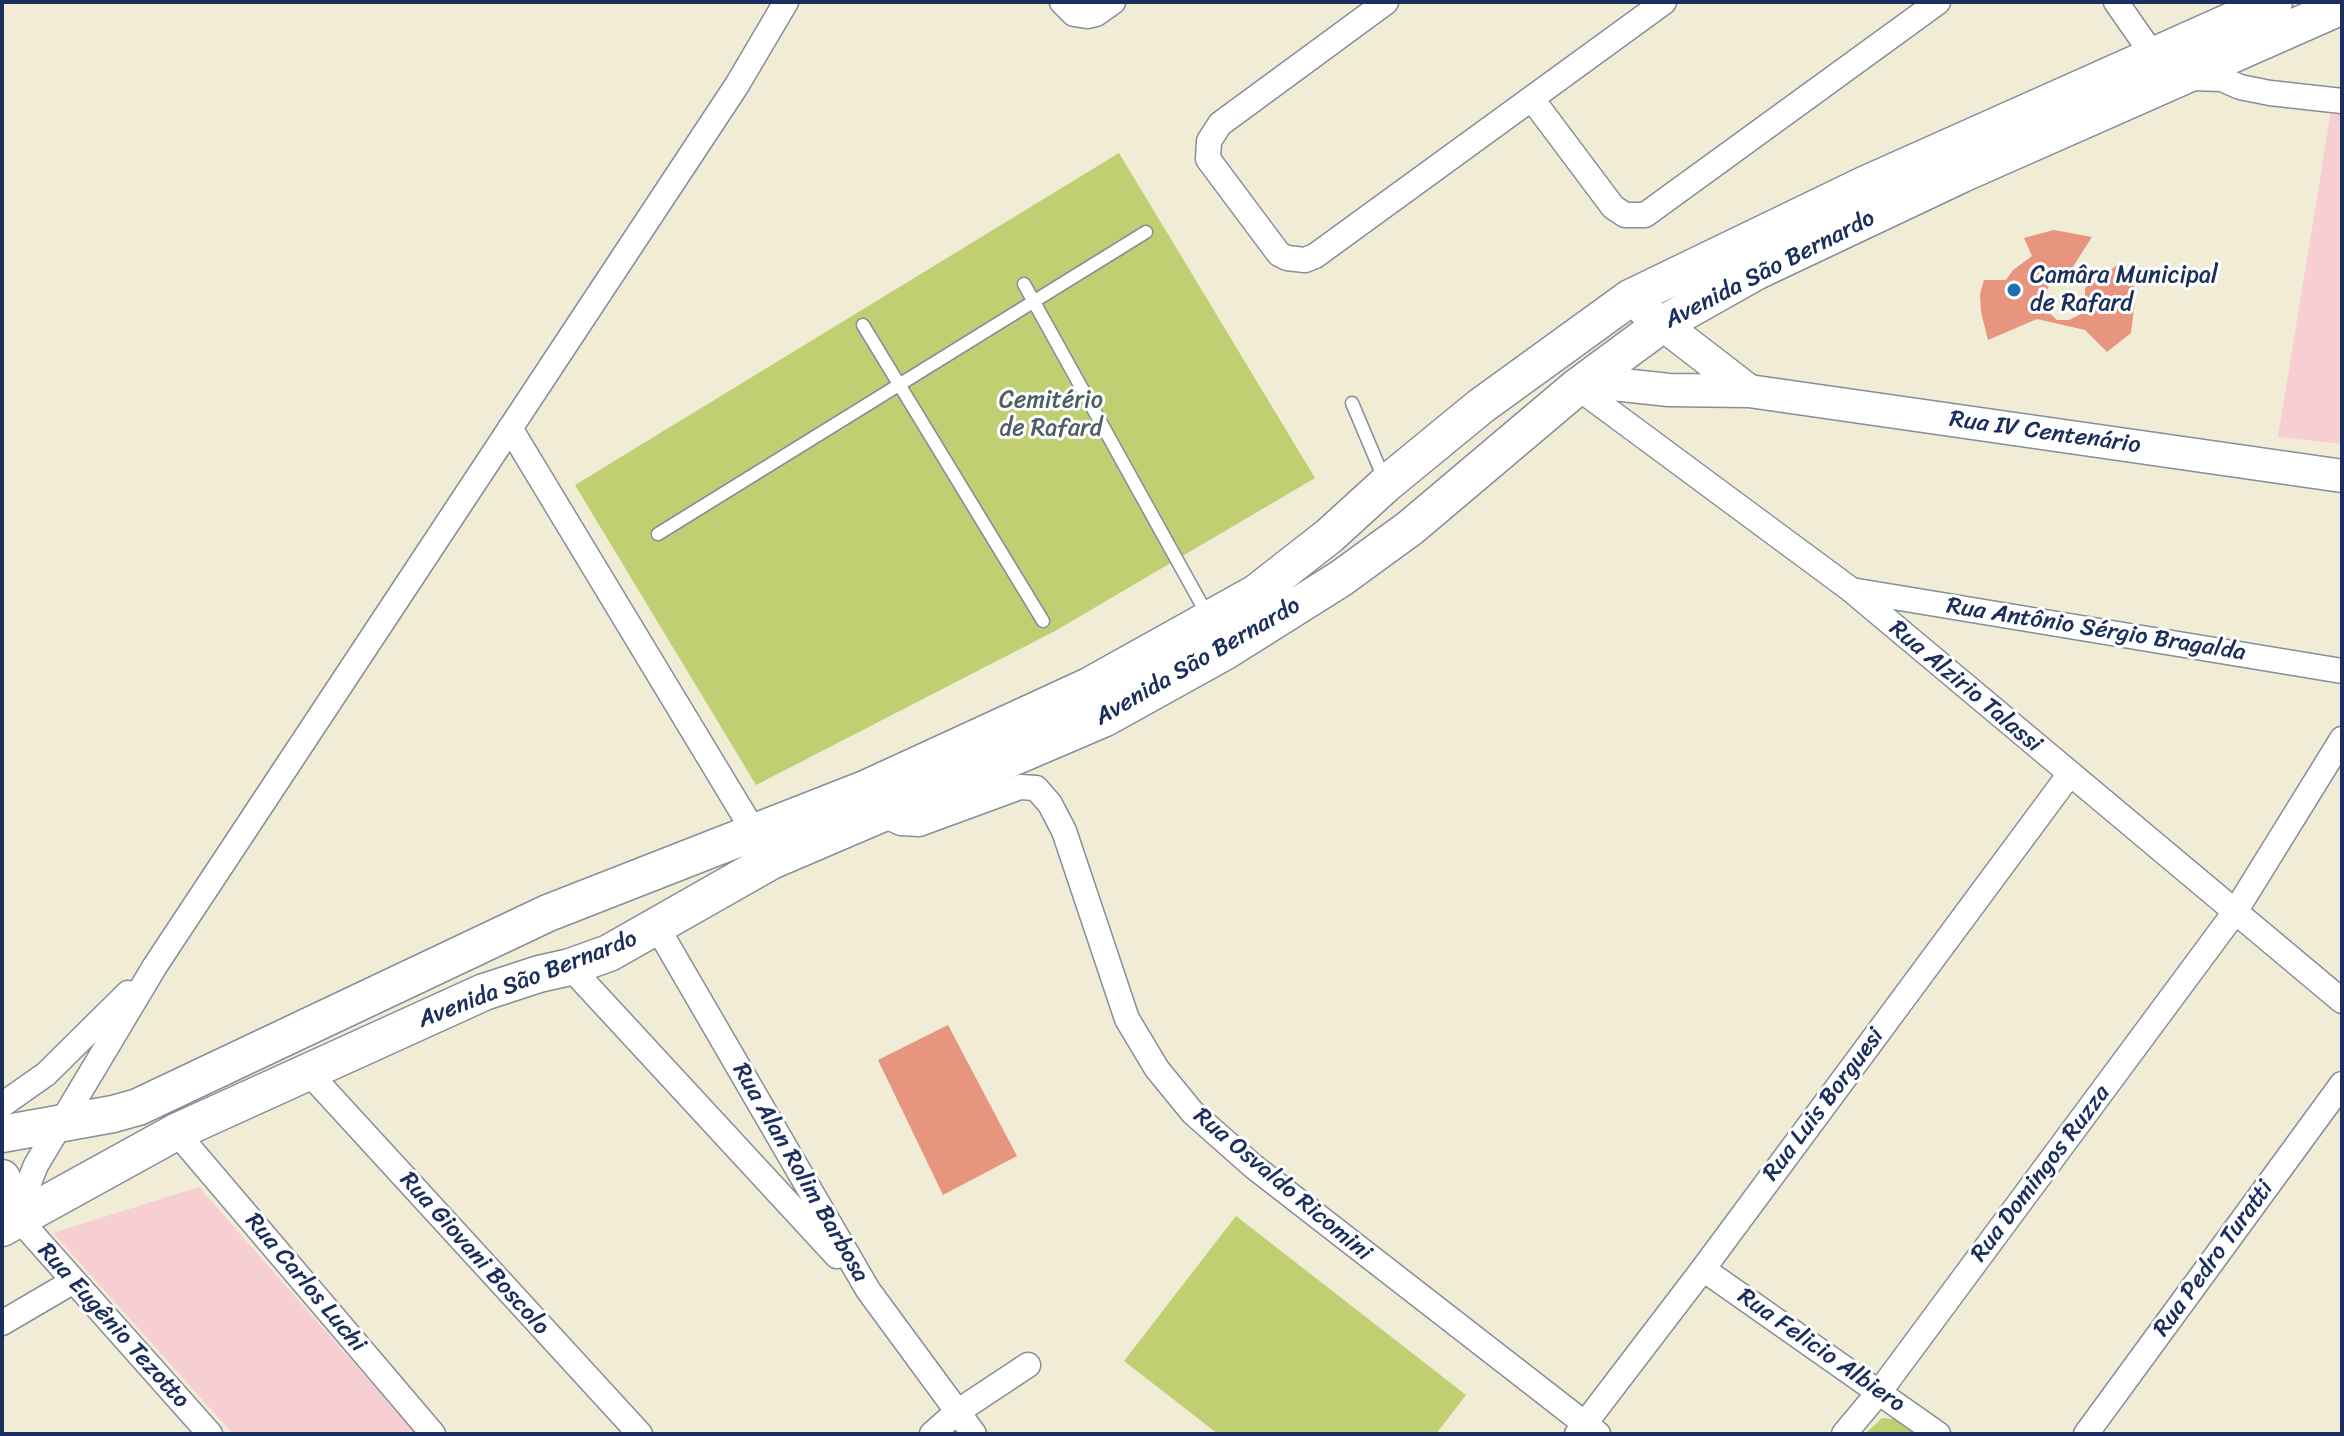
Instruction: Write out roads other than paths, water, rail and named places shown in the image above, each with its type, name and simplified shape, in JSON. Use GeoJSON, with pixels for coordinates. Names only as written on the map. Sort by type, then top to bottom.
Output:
{"type":"FeatureCollection","features":[{"type":"Feature","properties":{"kind":"main road","name":"Avenida São Bernardo"},"geometry":{"type":"LineString","coordinates":[[2,1134],[138,1107],[548,913],[619,886],[881,814],[1105,718],[1224,652],[1340,579],[1410,528],[1581,384],[1661,325],[1771,265],[1962,174],[2164,67],[2274,2]]}},
{"type":"Feature","properties":{"kind":"main road","name":"Avenida São Bernardo"},"geometry":{"type":"LineString","coordinates":[[15,1220],[176,1132],[484,992],[609,953],[657,927],[763,847],[865,789],[1089,686],[1256,593],[1329,536],[1386,484],[1481,406],[1630,298],[1797,216],[2164,67],[2342,6]]}},
{"type":"Feature","properties":{"kind":"main road"},"geometry":{"type":"LineString","coordinates":[[1386,484],[1410,528]]}},
{"type":"Feature","properties":{"kind":"main road"},"geometry":{"type":"LineString","coordinates":[[1089,686],[1105,718]]}},
{"type":"Feature","properties":{"kind":"main road"},"geometry":{"type":"LineString","coordinates":[[619,886],[657,927]]}},
{"type":"Feature","properties":{"kind":"main road"},"geometry":{"type":"LineString","coordinates":[[548,913],[552,932],[570,967]]}},
{"type":"Feature","properties":{"kind":"main road"},"geometry":{"type":"LineString","coordinates":[[2,1178],[15,1220]]}},
{"type":"Feature","properties":{"kind":"street"},"geometry":{"type":"LineString","coordinates":[[15,1220],[28,1185],[58,1124],[155,966],[737,85],[786,2]]}},
{"type":"Feature","properties":{"kind":"street"},"geometry":{"type":"LineString","coordinates":[[1062,2],[1074,14],[1087,16],[1096,14],[1113,2]]}},
{"type":"Feature","properties":{"kind":"street"},"geometry":{"type":"LineString","coordinates":[[1386,2],[1220,124],[1209,141],[1208,159],[1279,254],[1296,260],[1315,256],[1664,2]]}},
{"type":"Feature","properties":{"kind":"street"},"geometry":{"type":"LineString","coordinates":[[1532,99],[1613,207],[1625,215],[1645,215],[1938,2]]}},
{"type":"Feature","properties":{"kind":"street"},"geometry":{"type":"LineString","coordinates":[[2116,2],[2164,67],[2270,93],[2342,101]]}},
{"type":"Feature","properties":{"kind":"street","name":"Rua IV Centenário"},"geometry":{"type":"LineString","coordinates":[[1630,298],[1749,391]]}},
{"type":"Feature","properties":{"kind":"street","name":"Rua IV Centenário"},"geometry":{"type":"LineString","coordinates":[[1581,384],[1749,391],[2342,476]]}},
{"type":"Feature","properties":{"kind":"street","name":"Rua Alzirio Talassi"},"geometry":{"type":"LineString","coordinates":[[1581,384],[1850,589],[2342,1001]]}},
{"type":"Feature","properties":{"kind":"street"},"geometry":{"type":"LineString","coordinates":[[510,428],[763,847]]}},
{"type":"Feature","properties":{"kind":"street","name":"Rua Antônio Sérgio Bragalda"},"geometry":{"type":"LineString","coordinates":[[1850,589],[2342,671]]}},
{"type":"Feature","properties":{"kind":"street","name":"Rua Domingos Ruzza"},"geometry":{"type":"LineString","coordinates":[[1844,1434],[1880,1391],[2235,912],[2342,739]]}},
{"type":"Feature","properties":{"kind":"street","name":"Rua Luis Borguesi"},"geometry":{"type":"LineString","coordinates":[[1587,1431],[1703,1269],[2069,775]]}},
{"type":"Feature","properties":{"kind":"street","name":"Rua Osvaldo Ricomini"},"geometry":{"type":"LineString","coordinates":[[881,814],[901,823],[919,824],[1020,787],[1036,788],[1050,804],[1064,831],[1127,1019],[1157,1069],[1193,1113],[1253,1166],[1587,1431]]}},
{"type":"Feature","properties":{"kind":"street","name":"Rua Alan Rolim Barbosa"},"geometry":{"type":"LineString","coordinates":[[657,927],[868,1290]]}},
{"type":"Feature","properties":{"kind":"street"},"geometry":{"type":"LineString","coordinates":[[2,1105],[46,1074],[155,966]]}},
{"type":"Feature","properties":{"kind":"street","name":"Rua Alan Rolim Barbosa"},"geometry":{"type":"LineString","coordinates":[[570,967],[868,1290]]}},
{"type":"Feature","properties":{"kind":"street","name":"Rua Giovani Boscolo"},"geometry":{"type":"LineString","coordinates":[[309,1073],[640,1434]]}},
{"type":"Feature","properties":{"kind":"street","name":"Rua Pedro Turatti"},"geometry":{"type":"LineString","coordinates":[[2086,1434],[2342,1084]]}},
{"type":"Feature","properties":{"kind":"street","name":"Rua Carlos Luchi"},"geometry":{"type":"LineString","coordinates":[[176,1132],[433,1434]]}},
{"type":"Feature","properties":{"kind":"street","name":"Rua Eugênio Tezotto"},"geometry":{"type":"LineString","coordinates":[[15,1220],[210,1434]]}},
{"type":"Feature","properties":{"kind":"street","name":"Rua Felicio Albiero"},"geometry":{"type":"LineString","coordinates":[[1703,1269],[1938,1434]]}},
{"type":"Feature","properties":{"kind":"street"},"geometry":{"type":"LineString","coordinates":[[2,1323],[72,1282]]}},
{"type":"Feature","properties":{"kind":"street"},"geometry":{"type":"LineString","coordinates":[[868,1290],[974,1434]]}},
{"type":"Feature","properties":{"kind":"street"},"geometry":{"type":"LineString","coordinates":[[932,1434],[957,1412],[1028,1365]]}},
{"type":"Feature","properties":{"kind":"lane"},"geometry":{"type":"LineString","coordinates":[[658,534],[1146,232]]}},
{"type":"Feature","properties":{"kind":"lane"},"geometry":{"type":"LineString","coordinates":[[1024,284],[1210,619]]}},
{"type":"Feature","properties":{"kind":"lane"},"geometry":{"type":"LineString","coordinates":[[863,325],[1043,621]]}},
{"type":"Feature","properties":{"kind":"lane"},"geometry":{"type":"LineString","coordinates":[[1352,403],[1386,484]]}},
{"type":"Feature","properties":{"kind":"place","name":"Camâra Municipal de Rafard"},"geometry":{"type":"Point","coordinates":[2014,290]}},
{"type":"Feature","properties":{"kind":"park label","name":"Cemitério de Rafard"},"geometry":{"type":"Point","coordinates":[1051,415]}}]}
